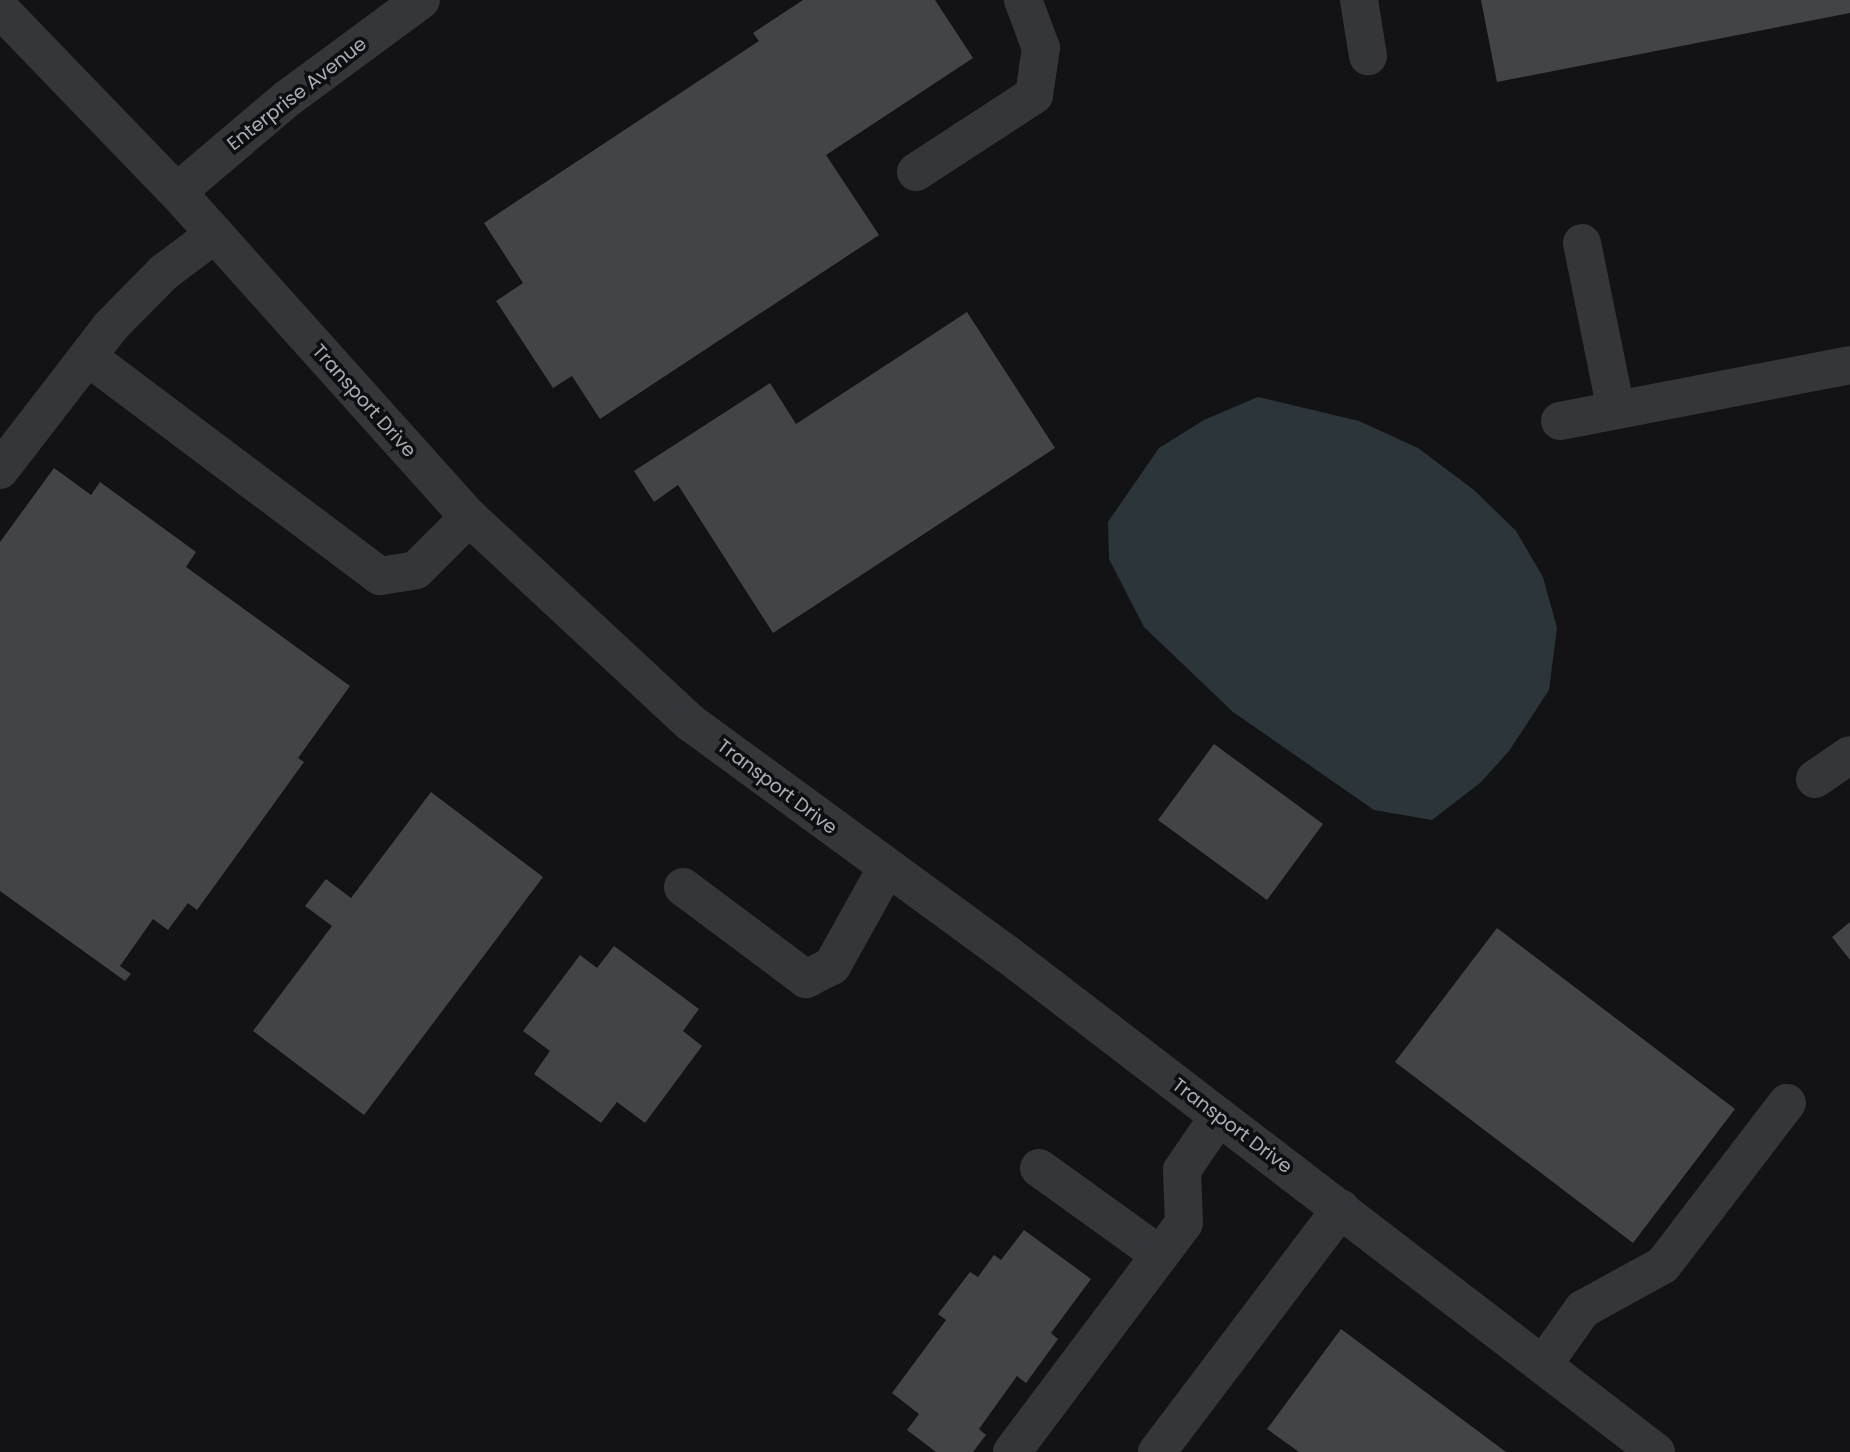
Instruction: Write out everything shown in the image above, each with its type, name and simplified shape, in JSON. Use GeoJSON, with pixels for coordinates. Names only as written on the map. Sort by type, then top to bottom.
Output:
{"type":"FeatureCollection","features":[{"type":"Feature","properties":{"kind":"street","name":"Enterprise Avenue"},"geometry":{"type":"LineString","coordinates":[[177,192],[288,98],[421,0]]}},
{"type":"Feature","properties":{"kind":"street"},"geometry":{"type":"LineString","coordinates":[[916,172],[1012,114],[1034,95],[1041,48],[1023,0]]}},
{"type":"Feature","properties":{"kind":"street"},"geometry":{"type":"LineString","coordinates":[[1359,0],[1368,56]]}},
{"type":"Feature","properties":{"kind":"street","name":"Transport Drive"},"geometry":{"type":"LineString","coordinates":[[0,9],[177,192],[468,517],[691,723],[886,869],[1007,954],[1656,1452]]}},
{"type":"Feature","properties":{"kind":"street"},"geometry":{"type":"LineString","coordinates":[[0,470],[88,357],[163,273],[215,234]]}},
{"type":"Feature","properties":{"kind":"street"},"geometry":{"type":"LineString","coordinates":[[1582,243],[1616,410]]}},
{"type":"Feature","properties":{"kind":"street"},"geometry":{"type":"LineString","coordinates":[[88,357],[380,576],[416,570],[468,517]]}},
{"type":"Feature","properties":{"kind":"street"},"geometry":{"type":"LineString","coordinates":[[1560,421],[1850,365]]}},
{"type":"Feature","properties":{"kind":"street"},"geometry":{"type":"LineString","coordinates":[[1815,779],[1850,755]]}},
{"type":"Feature","properties":{"kind":"street"},"geometry":{"type":"LineString","coordinates":[[682,887],[806,979],[832,966],[886,869]]}},
{"type":"Feature","properties":{"kind":"street"},"geometry":{"type":"LineString","coordinates":[[1543,1365],[1583,1309],[1662,1265],[1787,1103]]}},
{"type":"Feature","properties":{"kind":"street"},"geometry":{"type":"LineString","coordinates":[[1012,1452],[1184,1223],[1182,1170],[1219,1116]]}},
{"type":"Feature","properties":{"kind":"street"},"geometry":{"type":"LineString","coordinates":[[1038,1168],[1160,1255]]}},
{"type":"Feature","properties":{"kind":"street"},"geometry":{"type":"LineString","coordinates":[[1157,1452],[1341,1209]]}},
{"type":"Feature","properties":{"kind":"shaded area"},"geometry":{"type":"Polygon","coordinates":[[[1258,397],[1359,421],[1418,448],[1474,490],[1516,531],[1543,577],[1557,628],[1549,690],[1509,751],[1480,783],[1432,820],[1374,810],[1233,712],[1144,627],[1109,559],[1108,522],[1159,448],[1204,420],[1258,397]]]}},
{"type":"Feature","properties":{"kind":"building"},"geometry":{"type":"Polygon","coordinates":[[[803,0],[935,0],[973,58],[826,155],[879,235],[600,419],[572,376],[553,388],[496,301],[523,283],[484,223],[759,41],[753,33],[803,0]]]}},
{"type":"Feature","properties":{"kind":"building"},"geometry":{"type":"Polygon","coordinates":[[[1481,0],[1850,0],[1850,13],[1497,82],[1481,0]]]}},
{"type":"Feature","properties":{"kind":"building"},"geometry":{"type":"Polygon","coordinates":[[[967,312],[1055,448],[773,633],[678,485],[654,502],[634,471],[770,383],[796,424],[967,312]]]}},
{"type":"Feature","properties":{"kind":"building"},"geometry":{"type":"Polygon","coordinates":[[[54,468],[91,495],[100,482],[196,552],[186,567],[350,686],[298,758],[304,762],[197,910],[188,903],[168,930],[153,919],[120,966],[131,974],[125,981],[0,891],[0,542],[54,468]]]}},
{"type":"Feature","properties":{"kind":"building"},"geometry":{"type":"Polygon","coordinates":[[[1214,744],[1323,824],[1267,900],[1158,820],[1214,744]]]}},
{"type":"Feature","properties":{"kind":"building"},"geometry":{"type":"Polygon","coordinates":[[[431,792],[543,877],[364,1115],[253,1031],[332,926],[305,906],[326,879],[351,898],[431,792]]]}},
{"type":"Feature","properties":{"kind":"building"},"geometry":{"type":"Polygon","coordinates":[[[1850,922],[1850,960],[1832,937],[1850,922]]]}},
{"type":"Feature","properties":{"kind":"building"},"geometry":{"type":"Polygon","coordinates":[[[1497,928],[1735,1109],[1633,1243],[1395,1062],[1497,928]]]}},
{"type":"Feature","properties":{"kind":"building"},"geometry":{"type":"Polygon","coordinates":[[[614,946],[699,1009],[683,1031],[702,1046],[645,1123],[617,1102],[601,1123],[534,1074],[550,1051],[523,1031],[580,955],[597,968],[614,946]]]}},
{"type":"Feature","properties":{"kind":"building"},"geometry":{"type":"Polygon","coordinates":[[[1024,1230],[1091,1279],[1051,1333],[1058,1339],[1026,1383],[1017,1376],[979,1429],[986,1435],[973,1452],[936,1452],[907,1430],[919,1414],[892,1393],[946,1320],[938,1314],[970,1272],[978,1277],[994,1255],[1001,1260],[1024,1230]]]}},
{"type":"Feature","properties":{"kind":"building"},"geometry":{"type":"Polygon","coordinates":[[[1341,1329],[1506,1452],[1299,1452],[1267,1429],[1341,1329]]]}}]}
